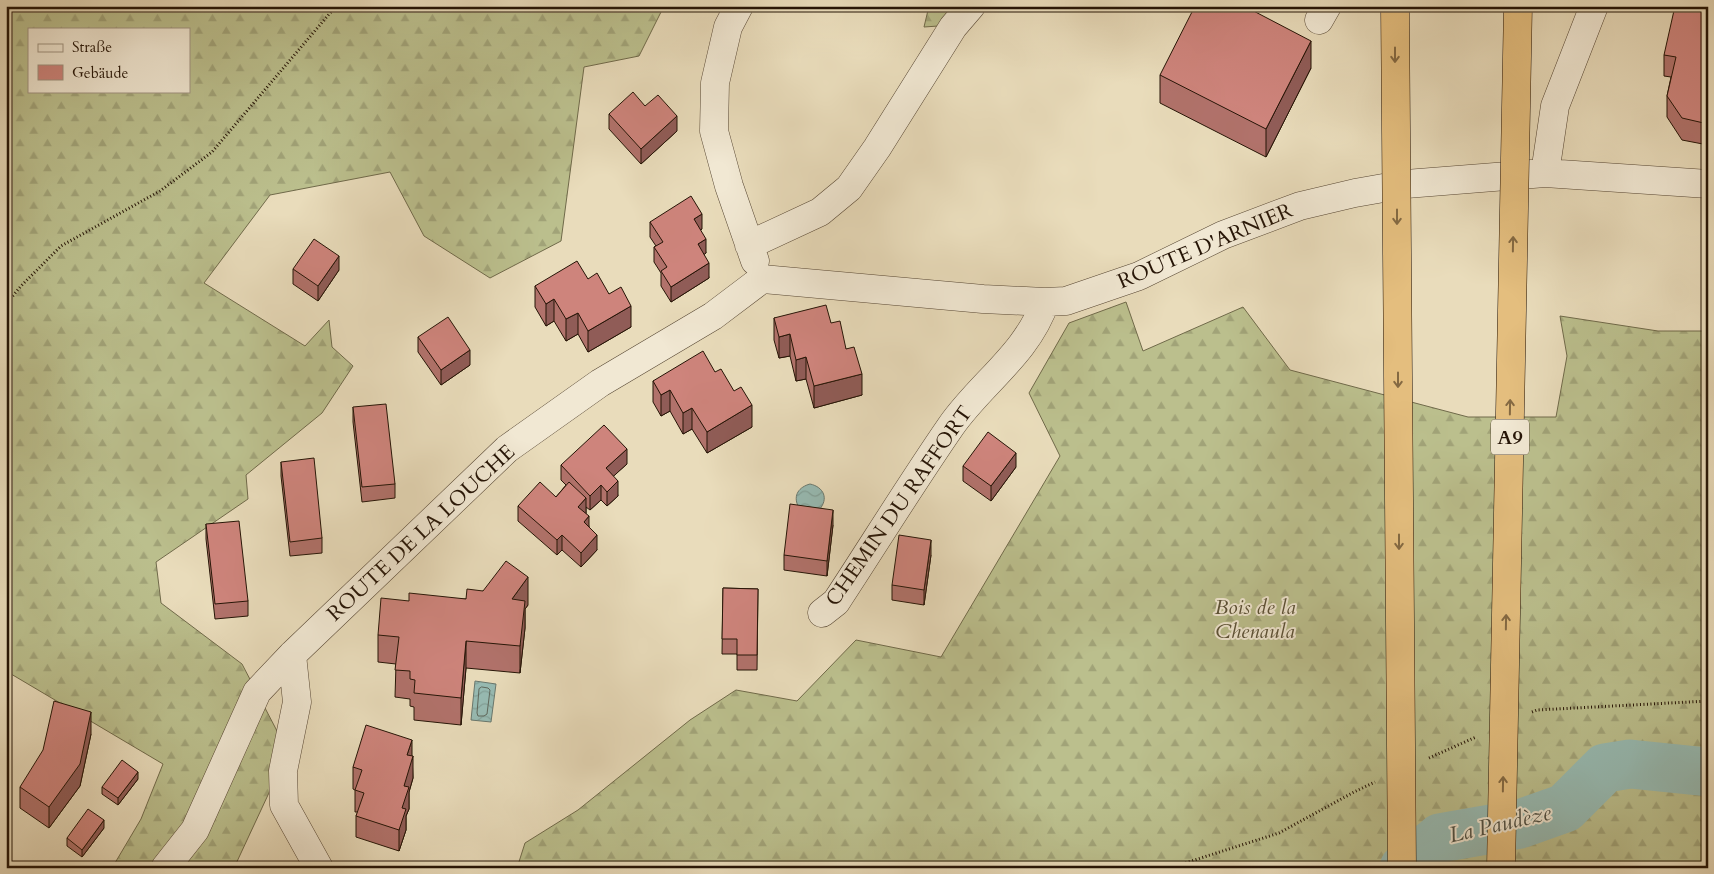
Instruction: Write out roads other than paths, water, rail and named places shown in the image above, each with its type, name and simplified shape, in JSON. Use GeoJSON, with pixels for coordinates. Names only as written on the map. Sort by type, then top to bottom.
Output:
{"type":"FeatureCollection","features":[{"type":"Feature","properties":{"kind":"highway"},"geometry":{"type":"LineString","coordinates":[[1395,6],[1402,868]]}},
{"type":"Feature","properties":{"kind":"highway","name":"A9"},"geometry":{"type":"LineString","coordinates":[[1501,868],[1518,6]]}},
{"type":"Feature","properties":{"kind":"street"},"geometry":{"type":"LineString","coordinates":[[739,6],[728,27],[715,83],[714,131],[728,186],[762,279]]}},
{"type":"Feature","properties":{"kind":"street"},"geometry":{"type":"LineString","coordinates":[[748,245],[820,212],[848,188],[877,148],[953,27],[971,6]]}},
{"type":"Feature","properties":{"kind":"street"},"geometry":{"type":"LineString","coordinates":[[1545,173],[1555,106],[1594,6]]}},
{"type":"Feature","properties":{"kind":"street","name":"ROUTE D'ARNIER"},"geometry":{"type":"LineString","coordinates":[[762,279],[944,296],[1044,302],[1066,301],[1139,276],[1223,235],[1300,206],[1355,193],[1406,184],[1545,173],[1708,184]]}},
{"type":"Feature","properties":{"kind":"street","name":"ROUTE DE LA LOUCHE"},"geometry":{"type":"LineString","coordinates":[[165,868],[195,830],[257,692],[292,655],[507,449],[600,383],[714,316],[762,279]]}},
{"type":"Feature","properties":{"kind":"street","name":"CHEMIN DU RAFFORT"},"geometry":{"type":"LineString","coordinates":[[822,613],[836,602],[952,424],[1021,346],[1040,318],[1044,302]]}},
{"type":"Feature","properties":{"kind":"street"},"geometry":{"type":"LineString","coordinates":[[292,655],[297,702],[283,771],[284,805],[319,868]]}},
{"type":"Feature","properties":{"kind":"water"},"geometry":{"type":"Polygon","coordinates":[[[810,484],[819,488],[824,494],[824,502],[819,510],[798,506],[796,498],[798,492],[810,484]]]}},
{"type":"Feature","properties":{"kind":"water"},"geometry":{"type":"Polygon","coordinates":[[[475,681],[496,684],[491,722],[471,720],[475,681]]]}},
{"type":"Feature","properties":{"kind":"waterway","name":"La Paudèze"},"geometry":{"type":"LineString","coordinates":[[1404,868],[1440,838],[1520,824],[1565,808],[1605,768],[1630,764],[1708,772]]}},
{"type":"Feature","properties":{"kind":"park label","name":"Bois de la Chenaula"},"geometry":{"type":"Point","coordinates":[1255,619]}}]}
